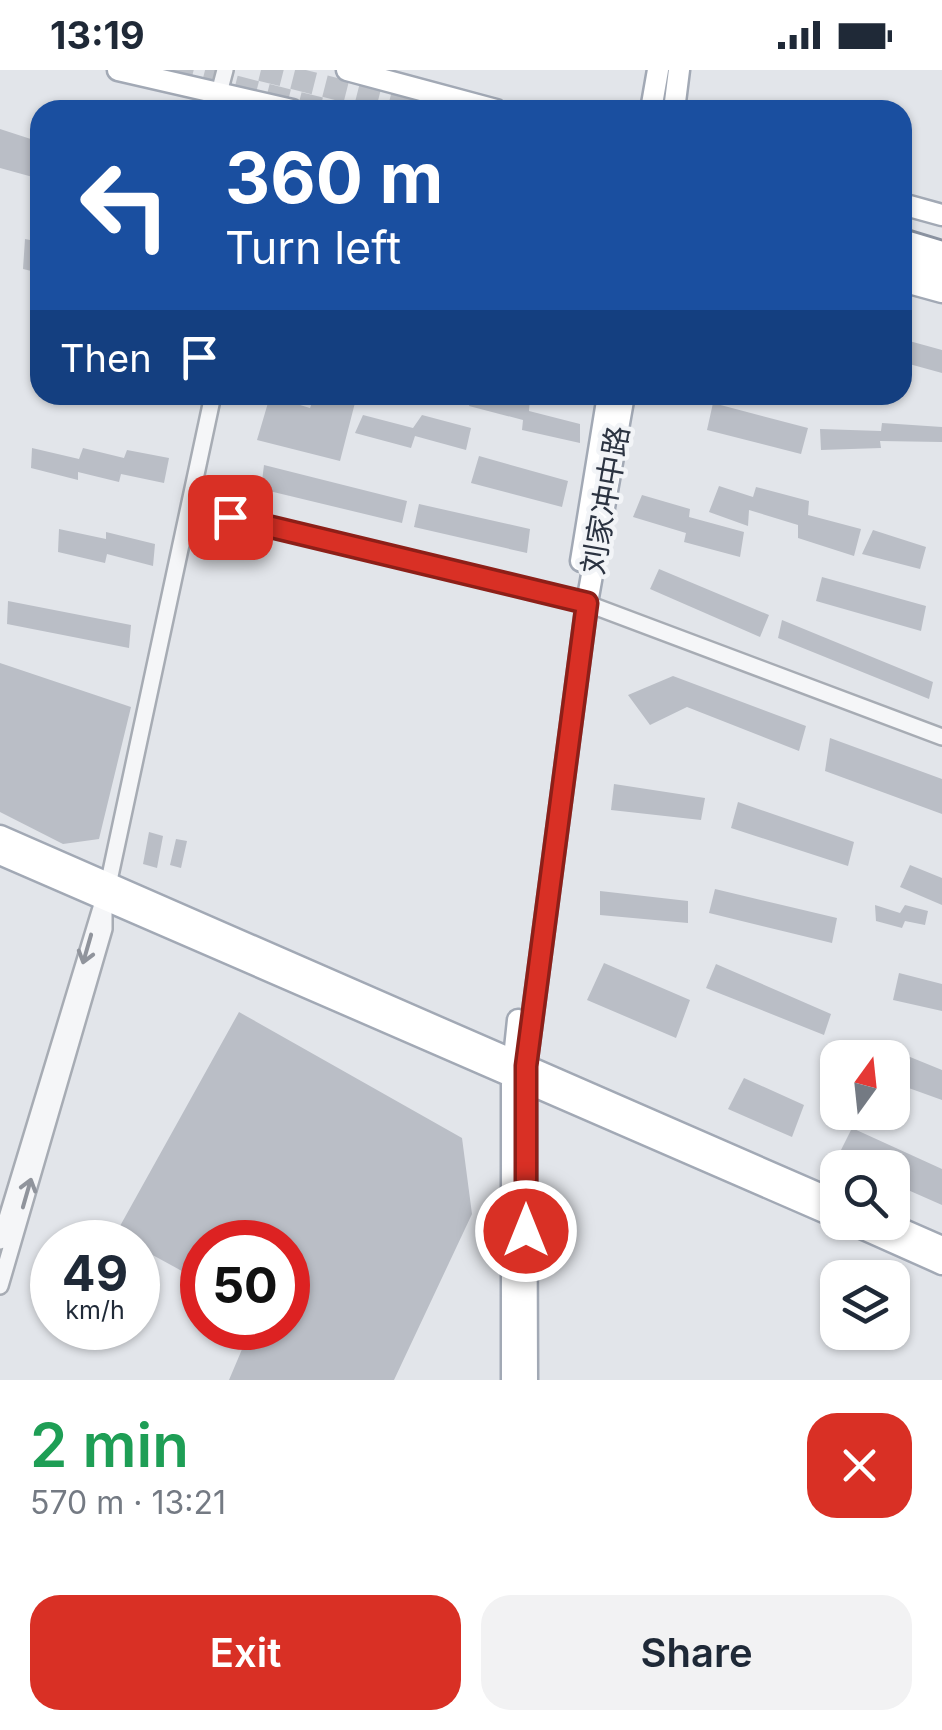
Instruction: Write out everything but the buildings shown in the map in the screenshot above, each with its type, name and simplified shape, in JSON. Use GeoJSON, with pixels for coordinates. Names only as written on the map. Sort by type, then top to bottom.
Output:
{"type":"FeatureCollection","features":[{"type":"Feature","properties":{"kind":"highway"},"geometry":{"type":"LineString","coordinates":[[912,244],[942,253]]}},
{"type":"Feature","properties":{"kind":"highway"},"geometry":{"type":"LineString","coordinates":[[912,267],[942,276]]}},
{"type":"Feature","properties":{"kind":"main road"},"geometry":{"type":"LineString","coordinates":[[118,70],[187,78],[231,100]]}},
{"type":"Feature","properties":{"kind":"main road"},"geometry":{"type":"LineString","coordinates":[[347,70],[459,100]]}},
{"type":"Feature","properties":{"kind":"main road"},"geometry":{"type":"LineString","coordinates":[[654,100],[658,70]]}},
{"type":"Feature","properties":{"kind":"main road"},"geometry":{"type":"LineString","coordinates":[[675,100],[679,70]]}},
{"type":"Feature","properties":{"kind":"main road"},"geometry":{"type":"LineString","coordinates":[[912,207],[942,215]]}},
{"type":"Feature","properties":{"kind":"main road"},"geometry":{"type":"LineString","coordinates":[[912,284],[942,292]]}},
{"type":"Feature","properties":{"kind":"main road","name":"刘家冲中路"},"geometry":{"type":"LineString","coordinates":[[512,1380],[519,1071],[607,405]]}},
{"type":"Feature","properties":{"kind":"main road","name":"刘家冲中路"},"geometry":{"type":"LineString","coordinates":[[581,601],[622,405]]}},
{"type":"Feature","properties":{"kind":"main road"},"geometry":{"type":"LineString","coordinates":[[0,836],[107,890],[519,1071],[820,1210]]}},
{"type":"Feature","properties":{"kind":"main road"},"geometry":{"type":"LineString","coordinates":[[0,854],[107,890]]}},
{"type":"Feature","properties":{"kind":"main road"},"geometry":{"type":"LineString","coordinates":[[519,1071],[820,1195]]}},
{"type":"Feature","properties":{"kind":"main road","name":"刘家冲中路"},"geometry":{"type":"LineString","coordinates":[[519,1071],[526,1380]]}},
{"type":"Feature","properties":{"kind":"main road"},"geometry":{"type":"LineString","coordinates":[[910,1233],[942,1247]]}},
{"type":"Feature","properties":{"kind":"main road"},"geometry":{"type":"LineString","coordinates":[[888,1240],[942,1264]]}},
{"type":"Feature","properties":{"kind":"street"},"geometry":{"type":"LineString","coordinates":[[225,70],[231,100]]}},
{"type":"Feature","properties":{"kind":"street"},"geometry":{"type":"LineString","coordinates":[[0,1241],[107,890],[211,405]]}},
{"type":"Feature","properties":{"kind":"street"},"geometry":{"type":"LineString","coordinates":[[192,508],[581,601],[942,737]]}},
{"type":"Feature","properties":{"kind":"street"},"geometry":{"type":"LineString","coordinates":[[0,1286],[104,929],[107,890]]}},
{"type":"Feature","properties":{"kind":"tunnel"},"geometry":{"type":"LineString","coordinates":[[171,70],[288,100]]}},
{"type":"Feature","properties":{"kind":"tunnel"},"geometry":{"type":"LineString","coordinates":[[261,70],[380,100]]}},
{"type":"Feature","properties":{"kind":"route"},"geometry":{"type":"LineString","coordinates":[[230,517],[587,603],[526,1066],[526,1231]]}}]}
